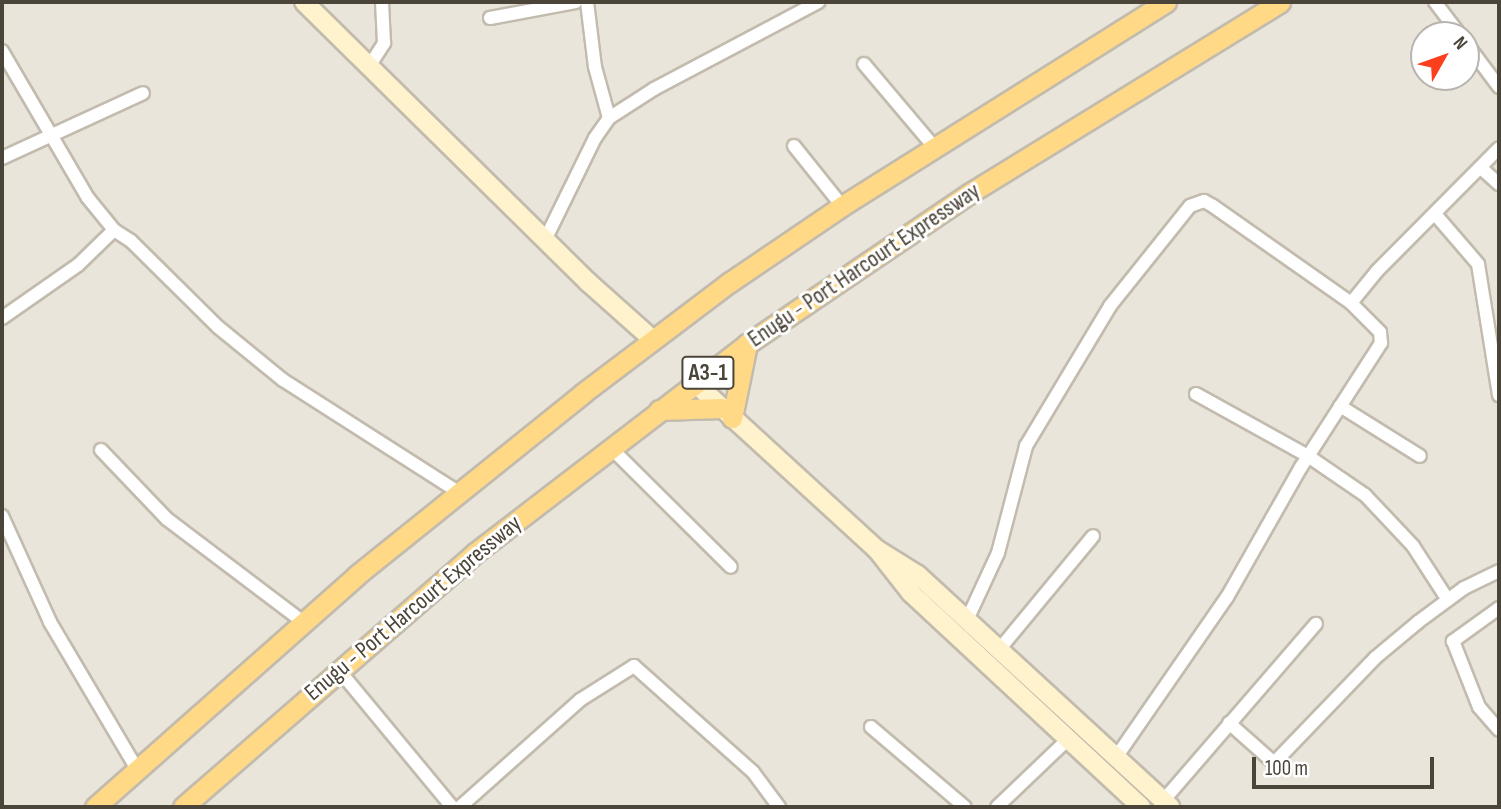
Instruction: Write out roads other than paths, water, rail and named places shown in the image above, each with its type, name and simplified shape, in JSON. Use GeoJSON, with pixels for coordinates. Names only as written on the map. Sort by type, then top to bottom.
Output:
{"type":"FeatureCollection","features":[{"type":"Feature","properties":{"kind":"highway","name":"A3-1"},"geometry":{"type":"LineString","coordinates":[[95,807],[303,622],[458,492],[653,340],[842,206],[1166,2]]}},
{"type":"Feature","properties":{"kind":"highway","name":"Enugu - Port Harcourt Expressway"},"geometry":{"type":"LineString","coordinates":[[183,807],[338,669],[610,447],[747,344],[970,193],[1280,2]]}},
{"type":"Feature","properties":{"kind":"highway"},"geometry":{"type":"LineString","coordinates":[[658,410],[727,413],[747,344]]}},
{"type":"Feature","properties":{"kind":"main road"},"geometry":{"type":"LineString","coordinates":[[304,2],[545,240],[653,340]]}},
{"type":"Feature","properties":{"kind":"main road"},"geometry":{"type":"LineString","coordinates":[[695,383],[876,549],[911,593],[1141,807]]}},
{"type":"Feature","properties":{"kind":"main road"},"geometry":{"type":"LineString","coordinates":[[876,549],[918,575],[966,622],[1167,804]]}},
{"type":"Feature","properties":{"kind":"street"},"geometry":{"type":"LineString","coordinates":[[368,68],[384,43],[382,2]]}},
{"type":"Feature","properties":{"kind":"street"},"geometry":{"type":"LineString","coordinates":[[490,18],[576,2]]}},
{"type":"Feature","properties":{"kind":"street"},"geometry":{"type":"LineString","coordinates":[[587,2],[595,67],[609,118]]}},
{"type":"Feature","properties":{"kind":"street"},"geometry":{"type":"LineString","coordinates":[[545,240],[609,118],[654,89],[818,2]]}},
{"type":"Feature","properties":{"kind":"street"},"geometry":{"type":"LineString","coordinates":[[1435,2],[1449,21]]}},
{"type":"Feature","properties":{"kind":"street"},"geometry":{"type":"LineString","coordinates":[[2,51],[88,198],[114,230],[131,241],[218,327],[283,380],[458,492]]}},
{"type":"Feature","properties":{"kind":"street"},"geometry":{"type":"LineString","coordinates":[[1480,62],[1499,87]]}},
{"type":"Feature","properties":{"kind":"street"},"geometry":{"type":"LineString","coordinates":[[864,64],[935,148]]}},
{"type":"Feature","properties":{"kind":"street"},"geometry":{"type":"LineString","coordinates":[[2,158],[143,93]]}},
{"type":"Feature","properties":{"kind":"street"},"geometry":{"type":"LineString","coordinates":[[794,146],[842,206]]}},
{"type":"Feature","properties":{"kind":"street"},"geometry":{"type":"LineString","coordinates":[[1351,303],[1499,148]]}},
{"type":"Feature","properties":{"kind":"street"},"geometry":{"type":"LineString","coordinates":[[1481,168],[1499,184]]}},
{"type":"Feature","properties":{"kind":"street"},"geometry":{"type":"LineString","coordinates":[[966,622],[998,553],[1026,446],[1110,306],[1190,206],[1204,201],[1213,206],[1351,303],[1382,337],[1308,456],[1227,597],[1115,759]]}},
{"type":"Feature","properties":{"kind":"street"},"geometry":{"type":"LineString","coordinates":[[1434,214],[1478,264],[1499,395]]}},
{"type":"Feature","properties":{"kind":"street"},"geometry":{"type":"LineString","coordinates":[[2,318],[78,265],[114,230]]}},
{"type":"Feature","properties":{"kind":"street"},"geometry":{"type":"LineString","coordinates":[[1196,394],[1308,456],[1389,517],[1448,600]]}},
{"type":"Feature","properties":{"kind":"street"},"geometry":{"type":"LineString","coordinates":[[1340,406],[1420,456]]}},
{"type":"Feature","properties":{"kind":"street"},"geometry":{"type":"LineString","coordinates":[[610,447],[731,567]]}},
{"type":"Feature","properties":{"kind":"street"},"geometry":{"type":"LineString","coordinates":[[100,450],[167,519],[303,622]]}},
{"type":"Feature","properties":{"kind":"street"},"geometry":{"type":"LineString","coordinates":[[2,516],[50,622],[137,769]]}},
{"type":"Feature","properties":{"kind":"street"},"geometry":{"type":"LineString","coordinates":[[998,651],[1093,536]]}},
{"type":"Feature","properties":{"kind":"street"},"geometry":{"type":"LineString","coordinates":[[1229,723],[1274,763],[1375,658],[1448,600],[1499,571]]}},
{"type":"Feature","properties":{"kind":"street"},"geometry":{"type":"LineString","coordinates":[[1499,608],[1453,640],[1479,707],[1499,730]]}},
{"type":"Feature","properties":{"kind":"street"},"geometry":{"type":"LineString","coordinates":[[1167,804],[1229,723],[1316,624]]}},
{"type":"Feature","properties":{"kind":"street"},"geometry":{"type":"LineString","coordinates":[[460,807],[580,700],[634,666],[753,772],[779,807]]}},
{"type":"Feature","properties":{"kind":"street"},"geometry":{"type":"LineString","coordinates":[[338,669],[452,807]]}},
{"type":"Feature","properties":{"kind":"street"},"geometry":{"type":"LineString","coordinates":[[872,727],[965,807]]}},
{"type":"Feature","properties":{"kind":"street"},"geometry":{"type":"LineString","coordinates":[[996,807],[1067,740]]}}]}
